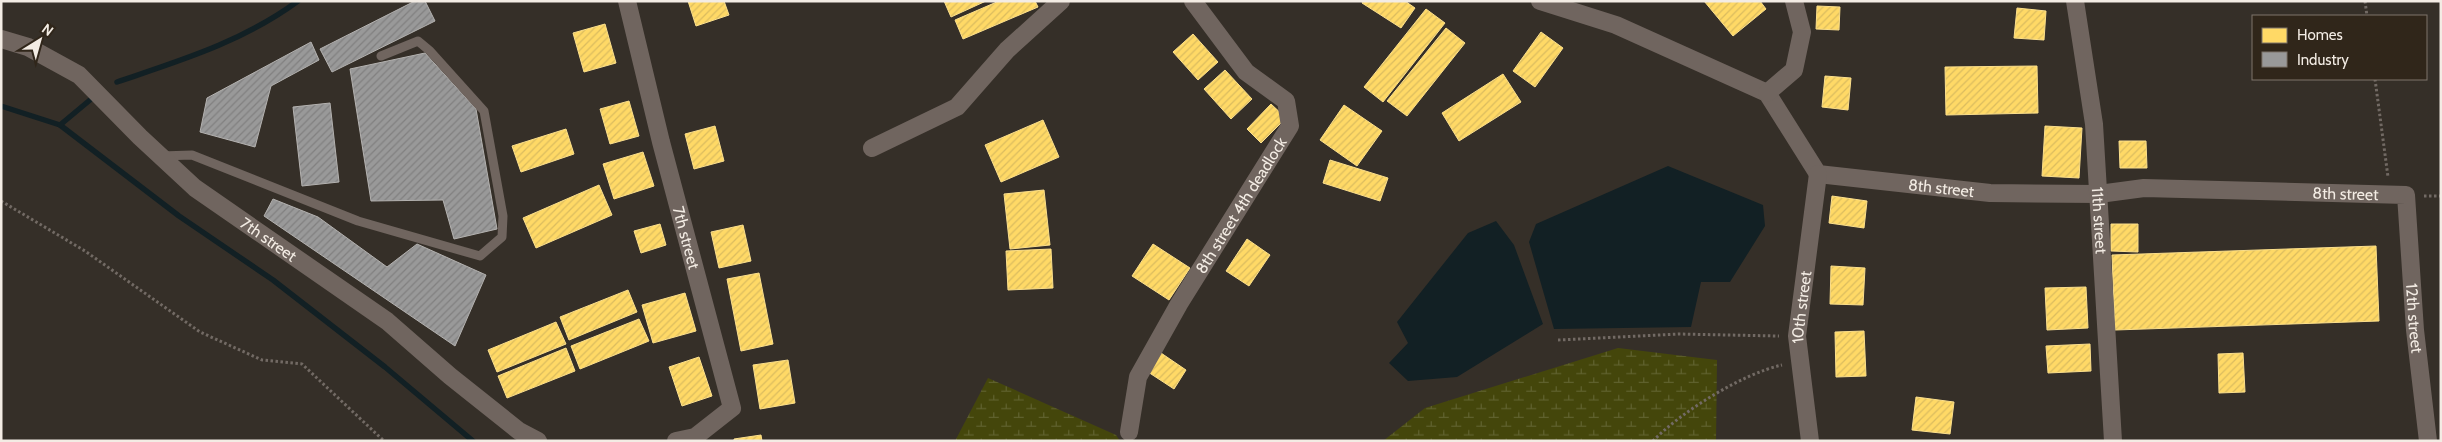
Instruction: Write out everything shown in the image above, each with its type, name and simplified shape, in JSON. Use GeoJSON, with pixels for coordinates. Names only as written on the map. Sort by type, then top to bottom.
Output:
{"type":"FeatureCollection","features":[{"type":"Feature","properties":{"kind":"street","name":"7th street"},"geometry":{"type":"LineString","coordinates":[[627,1],[661,142],[732,408],[695,437],[676,441]]}},
{"type":"Feature","properties":{"kind":"street"},"geometry":{"type":"LineString","coordinates":[[872,148],[957,107],[1007,50],[1061,1]]}},
{"type":"Feature","properties":{"kind":"street","name":"8th street 4th deadlock"},"geometry":{"type":"LineString","coordinates":[[1130,432],[1138,376],[1179,304],[1290,126],[1286,101],[1246,72],[1194,1]]}},
{"type":"Feature","properties":{"kind":"street"},"geometry":{"type":"LineString","coordinates":[[1540,1],[1616,25],[1767,93],[1818,174]]}},
{"type":"Feature","properties":{"kind":"street"},"geometry":{"type":"LineString","coordinates":[[1767,93],[1794,70],[1802,32],[1794,1]]}},
{"type":"Feature","properties":{"kind":"street","name":"11th street"},"geometry":{"type":"LineString","coordinates":[[2074,1],[2094,124],[2113,441]]}},
{"type":"Feature","properties":{"kind":"street","name":"7th street"},"geometry":{"type":"LineString","coordinates":[[1,39],[28,48],[79,75],[195,188],[387,321],[450,376],[519,431],[538,441]]}},
{"type":"Feature","properties":{"kind":"street","name":"8th street"},"geometry":{"type":"LineString","coordinates":[[1818,174],[1990,193],[2099,194],[2144,188],[2399,195]]}},
{"type":"Feature","properties":{"kind":"street","name":"10th street"},"geometry":{"type":"LineString","coordinates":[[1810,441],[1797,336],[1818,174]]}},
{"type":"Feature","properties":{"kind":"street","name":"12th street"},"geometry":{"type":"LineString","coordinates":[[2399,195],[2428,441]]}},
{"type":"Feature","properties":{"kind":"lane"},"geometry":{"type":"LineString","coordinates":[[161,156],[192,155],[358,221],[480,256],[502,236],[503,216],[484,111],[430,51],[418,41],[381,56]]}},
{"type":"Feature","properties":{"kind":"path"},"geometry":{"type":"LineString","coordinates":[[2365,1],[2367,15]]}},
{"type":"Feature","properties":{"kind":"path"},"geometry":{"type":"LineString","coordinates":[[2375,80],[2399,195]]}},
{"type":"Feature","properties":{"kind":"path"},"geometry":{"type":"LineString","coordinates":[[1,201],[84,251],[200,332],[262,360],[302,364],[384,441]]}},
{"type":"Feature","properties":{"kind":"path"},"geometry":{"type":"LineString","coordinates":[[1558,340],[1679,334],[1797,336]]}},
{"type":"Feature","properties":{"kind":"path"},"geometry":{"type":"LineString","coordinates":[[1653,441],[1725,387],[1768,368],[1800,362]]}},
{"type":"Feature","properties":{"kind":"green space"},"geometry":{"type":"Polygon","coordinates":[[[1618,348],[1717,360],[1716,441],[1383,441],[1425,408],[1618,348]]]}},
{"type":"Feature","properties":{"kind":"green space"},"geometry":{"type":"Polygon","coordinates":[[[988,378],[1116,435],[1120,441],[955,441],[988,378]]]}},
{"type":"Feature","properties":{"kind":"shaded area"},"geometry":{"type":"Polygon","coordinates":[[[1668,166],[1763,205],[1765,226],[1730,282],[1701,282],[1691,327],[1554,329],[1529,242],[1536,224],[1668,166]]]}},
{"type":"Feature","properties":{"kind":"shaded area"},"geometry":{"type":"Polygon","coordinates":[[[1496,221],[1514,245],[1543,324],[1457,377],[1408,381],[1389,363],[1408,343],[1397,322],[1468,233],[1496,221]]]}},
{"type":"Feature","properties":{"kind":"building: Homes"},"geometry":{"type":"Polygon","coordinates":[[[688,1],[724,1],[729,15],[696,26],[688,1]]]}},
{"type":"Feature","properties":{"kind":"building: Homes"},"geometry":{"type":"Polygon","coordinates":[[[944,1],[986,1],[951,17],[944,1]]]}},
{"type":"Feature","properties":{"kind":"building: Homes"},"geometry":{"type":"Polygon","coordinates":[[[999,1],[1035,1],[1038,7],[963,39],[955,20],[999,1]]]}},
{"type":"Feature","properties":{"kind":"building: Homes"},"geometry":{"type":"Polygon","coordinates":[[[1363,1],[1405,1],[1415,8],[1401,28],[1362,3],[1363,1]]]}},
{"type":"Feature","properties":{"kind":"building: Homes"},"geometry":{"type":"Polygon","coordinates":[[[1704,1],[1760,1],[1766,9],[1733,36],[1704,1]]]}},
{"type":"Feature","properties":{"kind":"building: Homes"},"geometry":{"type":"Polygon","coordinates":[[[1817,6],[1840,7],[1839,30],[1816,29],[1817,6]]]}},
{"type":"Feature","properties":{"kind":"building: Homes"},"geometry":{"type":"Polygon","coordinates":[[[2017,8],[2046,11],[2044,40],[2014,38],[2017,8]]]}},
{"type":"Feature","properties":{"kind":"building: Homes"},"geometry":{"type":"Polygon","coordinates":[[[1426,9],[1445,23],[1383,102],[1364,87],[1426,9]]]}},
{"type":"Feature","properties":{"kind":"building: Homes"},"geometry":{"type":"Polygon","coordinates":[[[605,24],[616,63],[584,72],[573,33],[605,24]]]}},
{"type":"Feature","properties":{"kind":"building: Homes"},"geometry":{"type":"Polygon","coordinates":[[[1446,28],[1465,43],[1407,116],[1387,101],[1446,28]]]}},
{"type":"Feature","properties":{"kind":"building: Homes"},"geometry":{"type":"Polygon","coordinates":[[[1541,32],[1563,48],[1535,87],[1513,71],[1541,32]]]}},
{"type":"Feature","properties":{"kind":"building: Homes"},"geometry":{"type":"Polygon","coordinates":[[[1193,34],[1218,62],[1198,80],[1173,52],[1193,34]]]}},
{"type":"Feature","properties":{"kind":"building: Homes"},"geometry":{"type":"Polygon","coordinates":[[[2037,66],[2038,113],[1946,115],[1945,67],[2037,66]]]}},
{"type":"Feature","properties":{"kind":"building: Homes"},"geometry":{"type":"Polygon","coordinates":[[[1225,70],[1252,99],[1231,119],[1204,89],[1225,70]]]}},
{"type":"Feature","properties":{"kind":"building: Homes"},"geometry":{"type":"Polygon","coordinates":[[[1503,74],[1521,102],[1459,141],[1442,113],[1503,74]]]}},
{"type":"Feature","properties":{"kind":"building: Homes"},"geometry":{"type":"Polygon","coordinates":[[[1825,76],[1851,78],[1848,110],[1822,107],[1825,76]]]}},
{"type":"Feature","properties":{"kind":"building: Homes"},"geometry":{"type":"Polygon","coordinates":[[[629,101],[639,136],[610,144],[600,109],[629,101]]]}},
{"type":"Feature","properties":{"kind":"building: Homes"},"geometry":{"type":"Polygon","coordinates":[[[1271,104],[1286,118],[1261,143],[1247,129],[1271,104]]]}},
{"type":"Feature","properties":{"kind":"building: Homes"},"geometry":{"type":"Polygon","coordinates":[[[1344,105],[1382,131],[1357,166],[1320,140],[1344,105]]]}},
{"type":"Feature","properties":{"kind":"building: Homes"},"geometry":{"type":"Polygon","coordinates":[[[1043,120],[1059,157],[1001,182],[985,145],[1043,120]]]}},
{"type":"Feature","properties":{"kind":"building: Homes"},"geometry":{"type":"Polygon","coordinates":[[[715,126],[724,161],[694,169],[685,134],[715,126]]]}},
{"type":"Feature","properties":{"kind":"building: Homes"},"geometry":{"type":"Polygon","coordinates":[[[2045,126],[2082,128],[2079,178],[2042,176],[2045,126]]]}},
{"type":"Feature","properties":{"kind":"building: Homes"},"geometry":{"type":"Polygon","coordinates":[[[566,129],[574,154],[521,172],[512,146],[566,129]]]}},
{"type":"Feature","properties":{"kind":"building: Homes"},"geometry":{"type":"Polygon","coordinates":[[[2119,141],[2146,141],[2147,168],[2120,168],[2119,141]]]}},
{"type":"Feature","properties":{"kind":"building: Homes"},"geometry":{"type":"Polygon","coordinates":[[[643,152],[654,186],[614,199],[603,164],[643,152]]]}},
{"type":"Feature","properties":{"kind":"building: Homes"},"geometry":{"type":"Polygon","coordinates":[[[1330,160],[1388,178],[1380,201],[1323,183],[1330,160]]]}},
{"type":"Feature","properties":{"kind":"building: Homes"},"geometry":{"type":"Polygon","coordinates":[[[599,185],[612,215],[536,248],[523,218],[599,185]]]}},
{"type":"Feature","properties":{"kind":"building: Homes"},"geometry":{"type":"Polygon","coordinates":[[[1044,190],[1050,245],[1010,249],[1004,194],[1044,190]]]}},
{"type":"Feature","properties":{"kind":"building: Homes"},"geometry":{"type":"Polygon","coordinates":[[[1832,196],[1867,201],[1864,228],[1829,223],[1832,196]]]}},
{"type":"Feature","properties":{"kind":"building: Homes"},"geometry":{"type":"Polygon","coordinates":[[[660,224],[666,245],[641,253],[634,231],[660,224]]]}},
{"type":"Feature","properties":{"kind":"building: Homes"},"geometry":{"type":"Polygon","coordinates":[[[2111,224],[2138,224],[2138,252],[2111,251],[2111,224]]]}},
{"type":"Feature","properties":{"kind":"building: Homes"},"geometry":{"type":"Polygon","coordinates":[[[743,225],[751,261],[719,268],[711,232],[743,225]]]}},
{"type":"Feature","properties":{"kind":"building: Homes"},"geometry":{"type":"Polygon","coordinates":[[[1247,239],[1270,255],[1249,286],[1226,271],[1247,239]]]}},
{"type":"Feature","properties":{"kind":"building: Homes"},"geometry":{"type":"Polygon","coordinates":[[[1153,244],[1190,268],[1169,300],[1132,276],[1153,244]]]}},
{"type":"Feature","properties":{"kind":"building: Homes"},"geometry":{"type":"Polygon","coordinates":[[[2376,246],[2379,321],[2115,330],[2112,255],[2376,246]]]}},
{"type":"Feature","properties":{"kind":"building: Homes"},"geometry":{"type":"Polygon","coordinates":[[[1051,249],[1053,288],[1008,290],[1006,251],[1051,249]]]}},
{"type":"Feature","properties":{"kind":"building: Homes"},"geometry":{"type":"Polygon","coordinates":[[[1831,266],[1865,268],[1863,305],[1830,304],[1831,266]]]}},
{"type":"Feature","properties":{"kind":"building: Homes"},"geometry":{"type":"Polygon","coordinates":[[[759,273],[773,344],[741,351],[727,279],[759,273]]]}},
{"type":"Feature","properties":{"kind":"building: Homes"},"geometry":{"type":"Polygon","coordinates":[[[2086,287],[2088,328],[2047,330],[2045,288],[2086,287]]]}},
{"type":"Feature","properties":{"kind":"building: Homes"},"geometry":{"type":"Polygon","coordinates":[[[628,290],[637,312],[569,340],[560,317],[628,290]]]}},
{"type":"Feature","properties":{"kind":"building: Homes"},"geometry":{"type":"Polygon","coordinates":[[[685,293],[696,331],[653,343],[642,305],[685,293]]]}},
{"type":"Feature","properties":{"kind":"building: Homes"},"geometry":{"type":"Polygon","coordinates":[[[639,319],[649,341],[580,369],[571,346],[639,319]]]}},
{"type":"Feature","properties":{"kind":"building: Homes"},"geometry":{"type":"Polygon","coordinates":[[[556,322],[566,344],[497,372],[488,350],[556,322]]]}},
{"type":"Feature","properties":{"kind":"building: Homes"},"geometry":{"type":"Polygon","coordinates":[[[1864,331],[1866,376],[1836,377],[1835,332],[1864,331]]]}},
{"type":"Feature","properties":{"kind":"building: Homes"},"geometry":{"type":"Polygon","coordinates":[[[2090,344],[2091,371],[2048,373],[2046,346],[2090,344]]]}},
{"type":"Feature","properties":{"kind":"building: Homes"},"geometry":{"type":"Polygon","coordinates":[[[566,348],[575,371],[507,398],[498,376],[566,348]]]}},
{"type":"Feature","properties":{"kind":"building: Homes"},"geometry":{"type":"Polygon","coordinates":[[[1161,353],[1186,370],[1174,389],[1148,372],[1161,353]]]}},
{"type":"Feature","properties":{"kind":"building: Homes"},"geometry":{"type":"Polygon","coordinates":[[[2243,353],[2245,392],[2219,393],[2218,354],[2243,353]]]}},
{"type":"Feature","properties":{"kind":"building: Homes"},"geometry":{"type":"Polygon","coordinates":[[[699,357],[712,396],[682,406],[669,367],[699,357]]]}},
{"type":"Feature","properties":{"kind":"building: Homes"},"geometry":{"type":"Polygon","coordinates":[[[788,360],[795,403],[760,409],[753,365],[788,360]]]}},
{"type":"Feature","properties":{"kind":"building: Homes"},"geometry":{"type":"Polygon","coordinates":[[[1916,397],[1954,402],[1950,434],[1912,430],[1916,397]]]}},
{"type":"Feature","properties":{"kind":"building: Homes"},"geometry":{"type":"Polygon","coordinates":[[[761,435],[762,441],[734,441],[734,439],[761,435]]]}},
{"type":"Feature","properties":{"kind":"building: Industry"},"geometry":{"type":"Polygon","coordinates":[[[415,1],[425,1],[435,21],[332,72],[320,49],[415,1]]]}},
{"type":"Feature","properties":{"kind":"building: Industry"},"geometry":{"type":"Polygon","coordinates":[[[311,42],[319,60],[271,86],[255,147],[200,132],[207,98],[311,42]]]}},
{"type":"Feature","properties":{"kind":"building: Industry"},"geometry":{"type":"Polygon","coordinates":[[[425,53],[476,109],[497,229],[454,239],[443,200],[371,201],[350,69],[425,53]]]}},
{"type":"Feature","properties":{"kind":"building: Industry"},"geometry":{"type":"Polygon","coordinates":[[[330,103],[339,182],[302,186],[293,107],[330,103]]]}},
{"type":"Feature","properties":{"kind":"building: Industry"},"geometry":{"type":"Polygon","coordinates":[[[273,199],[318,217],[387,267],[417,244],[486,275],[455,346],[264,216],[273,199]]]}},
{"type":"Feature","properties":{"kind":"waterway"},"geometry":{"type":"LineString","coordinates":[[117,82],[211,49],[255,28],[298,1]]}},
{"type":"Feature","properties":{"kind":"waterway"},"geometry":{"type":"LineString","coordinates":[[60,125],[90,100]]}},
{"type":"Feature","properties":{"kind":"waterway"},"geometry":{"type":"LineString","coordinates":[[1,106],[60,125],[179,216],[273,280],[385,367],[473,441]]}}]}
